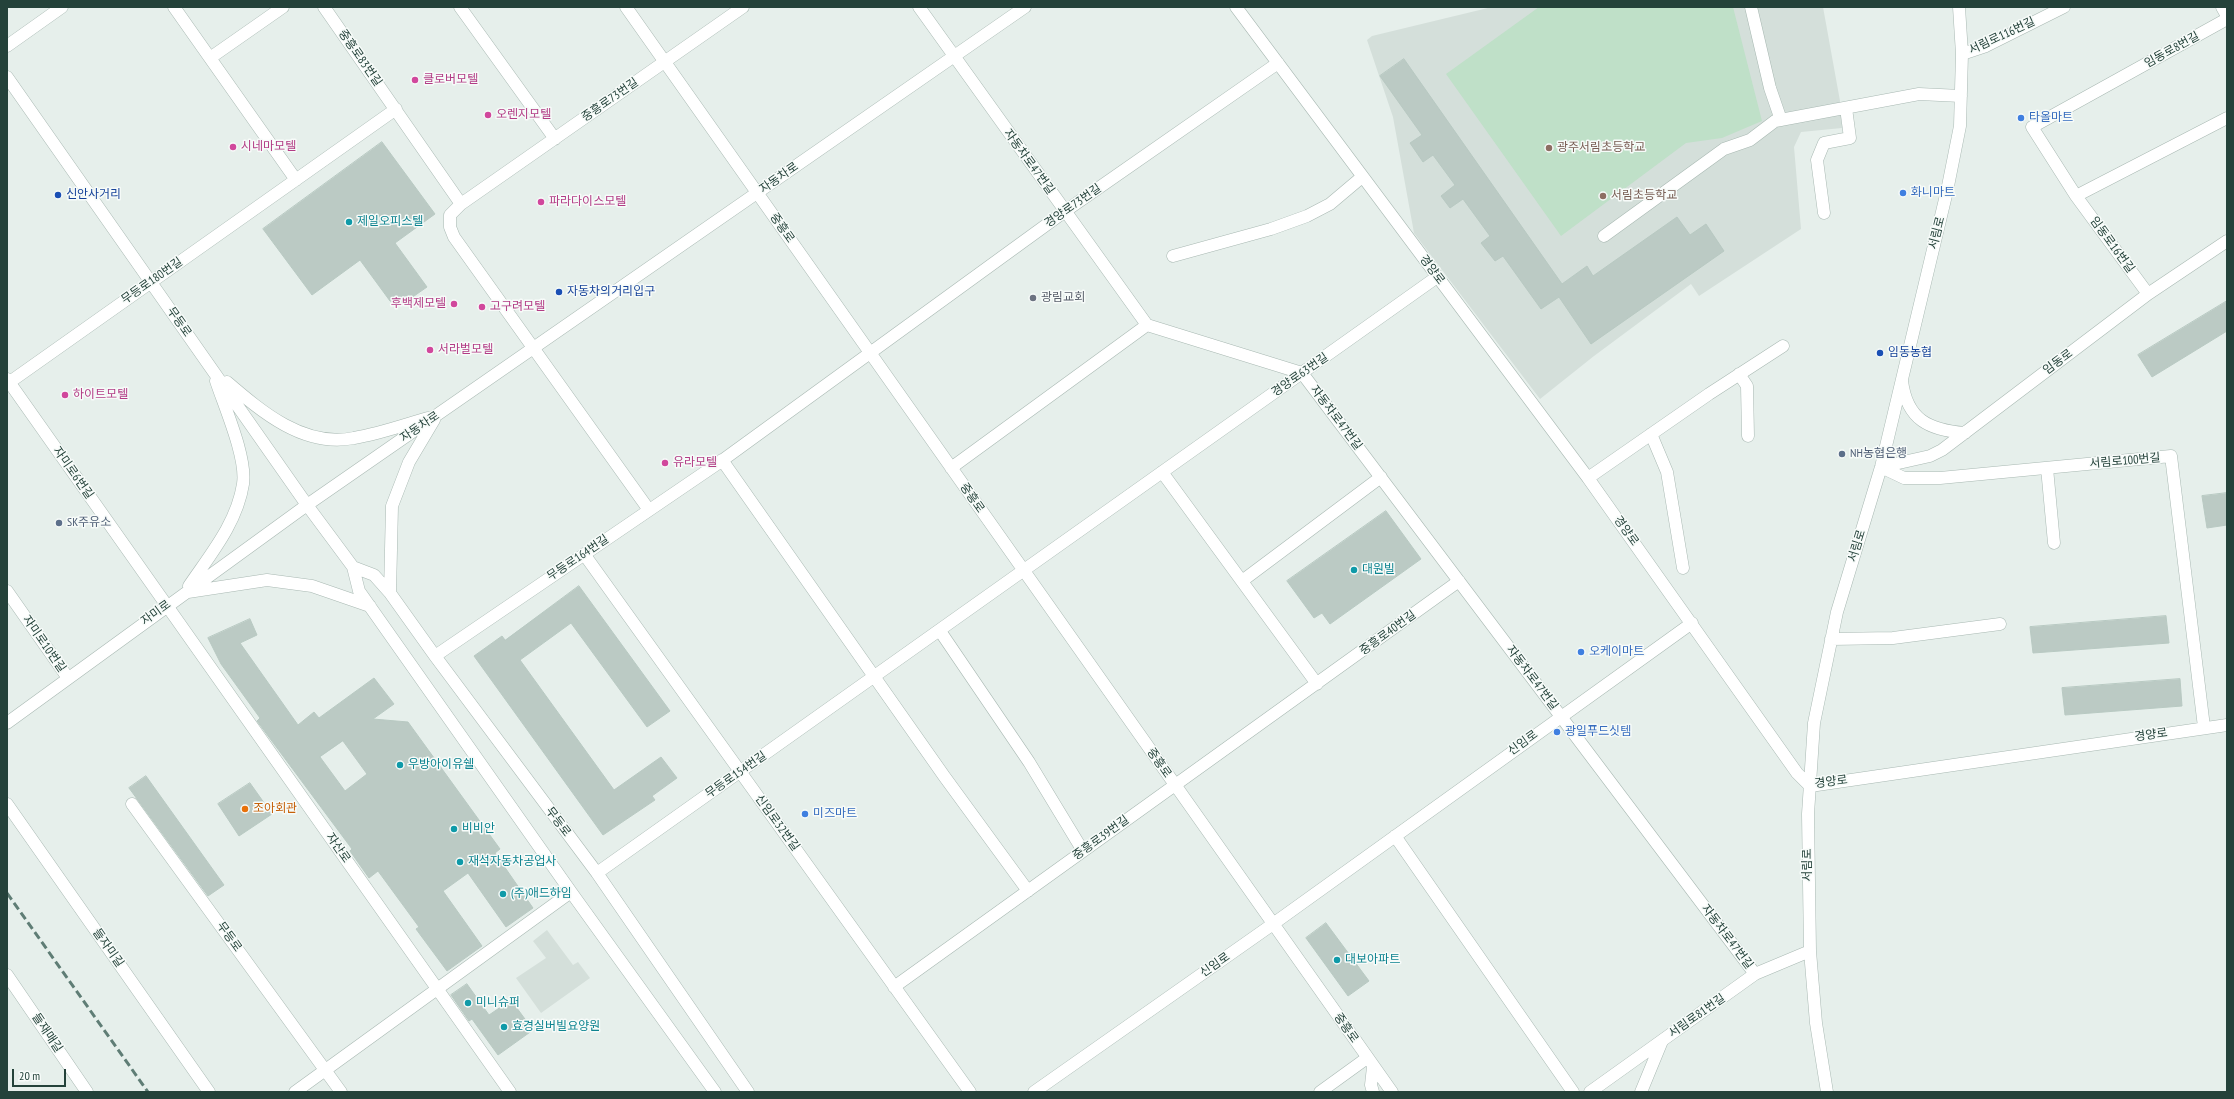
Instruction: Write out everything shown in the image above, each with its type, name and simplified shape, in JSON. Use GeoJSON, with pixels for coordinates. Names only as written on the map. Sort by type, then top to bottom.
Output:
{"type":"FeatureCollection","features":[{"type":"Feature","properties":{"kind":"street"},"geometry":{"type":"LineString","coordinates":[[7,46],[62,7]]}},
{"type":"Feature","properties":{"kind":"street"},"geometry":{"type":"LineString","coordinates":[[174,7],[296,180]]}},
{"type":"Feature","properties":{"kind":"street"},"geometry":{"type":"LineString","coordinates":[[210,58],[283,7]]}},
{"type":"Feature","properties":{"kind":"street","name":"중흥로83번길"},"geometry":{"type":"LineString","coordinates":[[324,7],[396,109]]}},
{"type":"Feature","properties":{"kind":"street"},"geometry":{"type":"LineString","coordinates":[[460,7],[555,139]]}},
{"type":"Feature","properties":{"kind":"street","name":"중흥로"},"geometry":{"type":"LineString","coordinates":[[626,7],[1370,1063],[1392,1092]]}},
{"type":"Feature","properties":{"kind":"street","name":"중흥로73번길"},"geometry":{"type":"LineString","coordinates":[[532,349],[454,237],[450,227],[450,215],[461,204],[744,7]]}},
{"type":"Feature","properties":{"kind":"street","name":"자동차로47번길"},"geometry":{"type":"LineString","coordinates":[[918,7],[1064,212],[1147,325]]}},
{"type":"Feature","properties":{"kind":"street","name":"자동차로"},"geometry":{"type":"LineString","coordinates":[[307,505],[1025,7]]}},
{"type":"Feature","properties":{"kind":"street","name":"경양로"},"geometry":{"type":"LineString","coordinates":[[1236,7],[1588,478],[1797,773],[1810,786],[2227,725]]}},
{"type":"Feature","properties":{"kind":"street"},"geometry":{"type":"LineString","coordinates":[[1751,7],[1770,88],[1782,120]]}},
{"type":"Feature","properties":{"kind":"street","name":"서림로"},"geometry":{"type":"LineString","coordinates":[[1827,1092],[1816,1023],[1810,951],[1808,854],[1814,723],[1837,612],[1880,466],[1947,191],[1960,126],[1962,54],[1959,7]]}},
{"type":"Feature","properties":{"kind":"street","name":"서림로116번길"},"geometry":{"type":"LineString","coordinates":[[1962,54],[1986,46],[2064,7]]}},
{"type":"Feature","properties":{"kind":"street","name":"임동로8번길"},"geometry":{"type":"LineString","coordinates":[[2116,80],[2227,18],[2222,7]]}},
{"type":"Feature","properties":{"kind":"street","name":"경양로73번길"},"geometry":{"type":"LineString","coordinates":[[871,354],[1064,212],[1278,63]]}},
{"type":"Feature","properties":{"kind":"street","name":"무등로"},"geometry":{"type":"LineString","coordinates":[[7,77],[307,505],[353,567],[359,590],[370,606],[571,892],[715,1092]]}},
{"type":"Feature","properties":{"kind":"street","name":"임동로16번길"},"geometry":{"type":"LineString","coordinates":[[2116,80],[2032,127],[2076,196],[2148,294]]}},
{"type":"Feature","properties":{"kind":"street"},"geometry":{"type":"LineString","coordinates":[[1604,236],[1724,149],[1750,140],[1775,121],[1919,94],[1961,96]]}},
{"type":"Feature","properties":{"kind":"street"},"geometry":{"type":"LineString","coordinates":[[1824,213],[1817,160],[1824,143],[1850,138],[1846,108]]}},
{"type":"Feature","properties":{"kind":"street"},"geometry":{"type":"LineString","coordinates":[[396,109],[461,204]]}},
{"type":"Feature","properties":{"kind":"street","name":"무등로180번길"},"geometry":{"type":"LineString","coordinates":[[8,382],[396,109]]}},
{"type":"Feature","properties":{"kind":"street"},"geometry":{"type":"LineString","coordinates":[[2076,196],[2227,118]]}},
{"type":"Feature","properties":{"kind":"street"},"geometry":{"type":"LineString","coordinates":[[1173,256],[1271,229],[1307,216],[1330,204],[1362,177]]}},
{"type":"Feature","properties":{"kind":"street","name":"임동로"},"geometry":{"type":"LineString","coordinates":[[1880,466],[1930,456],[1942,450],[2148,294],[2227,241]]}},
{"type":"Feature","properties":{"kind":"street","name":"경양로63번길"},"geometry":{"type":"LineString","coordinates":[[1024,571],[1437,277]]}},
{"type":"Feature","properties":{"kind":"street"},"geometry":{"type":"LineString","coordinates":[[951,468],[1147,325],[1302,373]]}},
{"type":"Feature","properties":{"kind":"street"},"geometry":{"type":"LineString","coordinates":[[1588,478],[1739,374],[1783,346]]}},
{"type":"Feature","properties":{"kind":"street"},"geometry":{"type":"LineString","coordinates":[[532,349],[649,510]]}},
{"type":"Feature","properties":{"kind":"street","name":"무등로164번길"},"geometry":{"type":"LineString","coordinates":[[435,656],[722,460],[871,354]]}},
{"type":"Feature","properties":{"kind":"street"},"geometry":{"type":"LineString","coordinates":[[212,369],[258,409],[290,428],[319,439],[353,439],[437,416]]}},
{"type":"Feature","properties":{"kind":"street"},"geometry":{"type":"LineString","coordinates":[[185,592],[230,524],[243,484],[241,456],[212,369]]}},
{"type":"Feature","properties":{"kind":"street","name":"자동차로47번길"},"geometry":{"type":"LineString","coordinates":[[1302,373],[1755,974]]}},
{"type":"Feature","properties":{"kind":"street"},"geometry":{"type":"LineString","coordinates":[[1739,374],[1747,386],[1748,436]]}},
{"type":"Feature","properties":{"kind":"street"},"geometry":{"type":"LineString","coordinates":[[1902,377],[1907,401],[1923,421],[1932,428],[1941,431],[1965,433]]}},
{"type":"Feature","properties":{"kind":"street","name":"자미로6번길"},"geometry":{"type":"LineString","coordinates":[[8,382],[166,605]]}},
{"type":"Feature","properties":{"kind":"street"},"geometry":{"type":"LineString","coordinates":[[390,593],[392,506],[409,462],[437,416]]}},
{"type":"Feature","properties":{"kind":"street"},"geometry":{"type":"LineString","coordinates":[[1651,434],[1667,472],[1683,568]]}},
{"type":"Feature","properties":{"kind":"street","name":"서림로100번길"},"geometry":{"type":"LineString","coordinates":[[1880,466],[1904,478],[1940,478],[2171,456],[2204,728]]}},
{"type":"Feature","properties":{"kind":"street"},"geometry":{"type":"LineString","coordinates":[[722,460],[944,776],[1028,891]]}},
{"type":"Feature","properties":{"kind":"street"},"geometry":{"type":"LineString","coordinates":[[2047,468],[2054,543]]}},
{"type":"Feature","properties":{"kind":"street"},"geometry":{"type":"LineString","coordinates":[[1162,472],[1317,684]]}},
{"type":"Feature","properties":{"kind":"street"},"geometry":{"type":"LineString","coordinates":[[1242,581],[1381,477]]}},
{"type":"Feature","properties":{"kind":"street","name":"자미로"},"geometry":{"type":"LineString","coordinates":[[7,723],[166,605],[307,505]]}},
{"type":"Feature","properties":{"kind":"street","name":"신임로32번길"},"geometry":{"type":"LineString","coordinates":[[584,554],[970,1092]]}},
{"type":"Feature","properties":{"kind":"street","name":"무등로"},"geometry":{"type":"LineString","coordinates":[[353,567],[374,575],[390,593],[435,656],[597,873],[748,1092]]}},
{"type":"Feature","properties":{"kind":"street","name":"무등로154번길"},"geometry":{"type":"LineString","coordinates":[[597,873],[875,678],[1024,571]]}},
{"type":"Feature","properties":{"kind":"street"},"geometry":{"type":"LineString","coordinates":[[185,592],[267,580],[312,586],[370,606]]}},
{"type":"Feature","properties":{"kind":"street","name":"중흥로40번길"},"geometry":{"type":"LineString","coordinates":[[1175,786],[1459,581]]}},
{"type":"Feature","properties":{"kind":"street","name":"자미로10번길"},"geometry":{"type":"LineString","coordinates":[[7,591],[68,678]]}},
{"type":"Feature","properties":{"kind":"street","name":"자산로"},"geometry":{"type":"LineString","coordinates":[[166,605],[510,1092]]}},
{"type":"Feature","properties":{"kind":"street","name":"신임로"},"geometry":{"type":"LineString","coordinates":[[1034,1092],[1273,924],[1692,623]]}},
{"type":"Feature","properties":{"kind":"street"},"geometry":{"type":"LineString","coordinates":[[1831,639],[1893,638],[2000,624]]}},
{"type":"Feature","properties":{"kind":"street"},"geometry":{"type":"LineString","coordinates":[[940,631],[1029,762],[1083,851]]}},
{"type":"Feature","properties":{"kind":"street","name":"중흥로39번길"},"geometry":{"type":"LineString","coordinates":[[894,987],[1175,786]]}},
{"type":"Feature","properties":{"kind":"street","name":"들자미길"},"geometry":{"type":"LineString","coordinates":[[7,804],[209,1092]]}},
{"type":"Feature","properties":{"kind":"street","name":"무등로"},"geometry":{"type":"LineString","coordinates":[[132,804],[341,1092]]}},
{"type":"Feature","properties":{"kind":"street"},"geometry":{"type":"LineString","coordinates":[[1395,836],[1573,1092]]}},
{"type":"Feature","properties":{"kind":"street"},"geometry":{"type":"LineString","coordinates":[[295,1092],[438,990],[571,892]]}},
{"type":"Feature","properties":{"kind":"street","name":"서림로81번길"},"geometry":{"type":"LineString","coordinates":[[1590,1092],[1755,974],[1810,951]]}},
{"type":"Feature","properties":{"kind":"street","name":"들재매길"},"geometry":{"type":"LineString","coordinates":[[7,974],[87,1092]]}},
{"type":"Feature","properties":{"kind":"street"},"geometry":{"type":"LineString","coordinates":[[1641,1092],[1662,1040]]}},
{"type":"Feature","properties":{"kind":"street"},"geometry":{"type":"LineString","coordinates":[[1320,1092],[1370,1063],[1371,1085],[1373,1092]]}},
{"type":"Feature","properties":{"kind":"shaded area","name":"서림초등학교"},"geometry":{"type":"Polygon","coordinates":[[[1492,7],[1823,7],[1840,101],[1842,128],[1801,132],[1794,147],[1801,229],[1699,296],[1691,284],[1594,356],[1540,399],[1414,233],[1393,117],[1367,40],[1372,36],[1492,7]]]}},
{"type":"Feature","properties":{"kind":"shaded area"},"geometry":{"type":"Polygon","coordinates":[[[547,930],[573,965],[578,962],[590,978],[541,1013],[516,978],[546,958],[533,941],[547,930]]]}},
{"type":"Feature","properties":{"kind":"green space"},"geometry":{"type":"Polygon","coordinates":[[[1539,7],[1733,7],[1762,121],[1722,138],[1686,143],[1561,236],[1446,74],[1539,7]]]}},
{"type":"Feature","properties":{"kind":"building"},"geometry":{"type":"Polygon","coordinates":[[[1404,59],[1562,284],[1587,266],[1593,276],[1677,217],[1690,235],[1706,224],[1724,251],[1591,344],[1559,297],[1541,309],[1503,256],[1495,261],[1481,243],[1490,236],[1463,199],[1450,208],[1441,196],[1455,185],[1433,155],[1423,162],[1410,143],[1422,135],[1380,76],[1404,59]]]}},
{"type":"Feature","properties":{"kind":"building","name":"제일오피스텔"},"geometry":{"type":"Polygon","coordinates":[[[382,142],[435,214],[395,243],[427,287],[404,303],[390,301],[360,260],[312,295],[263,229],[382,142]]]}},
{"type":"Feature","properties":{"kind":"building"},"geometry":{"type":"Polygon","coordinates":[[[2227,301],[2227,331],[2152,377],[2138,355],[2227,301]]]}},
{"type":"Feature","properties":{"kind":"building"},"geometry":{"type":"Polygon","coordinates":[[[2227,493],[2227,525],[2207,528],[2202,496],[2227,493]]]}},
{"type":"Feature","properties":{"kind":"building","name":"대원빌"},"geometry":{"type":"Polygon","coordinates":[[[1386,511],[1421,559],[1330,624],[1322,613],[1314,618],[1287,581],[1386,511]]]}},
{"type":"Feature","properties":{"kind":"building"},"geometry":{"type":"Polygon","coordinates":[[[579,586],[670,711],[647,727],[571,623],[520,660],[614,790],[661,757],[677,778],[652,796],[655,800],[603,835],[474,656],[502,636],[505,640],[579,586]]]}},
{"type":"Feature","properties":{"kind":"building"},"geometry":{"type":"Polygon","coordinates":[[[2166,616],[2169,643],[2033,653],[2030,627],[2166,616]]]}},
{"type":"Feature","properties":{"kind":"building"},"geometry":{"type":"Polygon","coordinates":[[[250,619],[257,635],[240,643],[298,725],[314,712],[319,718],[374,678],[394,704],[373,719],[408,722],[500,849],[495,853],[533,908],[506,927],[468,873],[443,891],[482,946],[447,971],[416,929],[419,927],[378,871],[369,878],[350,851],[352,849],[257,721],[260,718],[221,664],[208,638],[250,619]],[[343,741],[320,757],[345,791],[367,774],[343,741]]]}},
{"type":"Feature","properties":{"kind":"building"},"geometry":{"type":"Polygon","coordinates":[[[2180,679],[2182,706],[2065,715],[2062,688],[2180,679]]]}},
{"type":"Feature","properties":{"kind":"building"},"geometry":{"type":"Polygon","coordinates":[[[146,776],[224,885],[208,896],[129,788],[146,776]]]}},
{"type":"Feature","properties":{"kind":"building","name":"조아회관"},"geometry":{"type":"Polygon","coordinates":[[[250,783],[272,814],[239,836],[218,804],[250,783]]]}},
{"type":"Feature","properties":{"kind":"building","name":"대보아파트"},"geometry":{"type":"Polygon","coordinates":[[[1326,923],[1369,981],[1348,996],[1306,938],[1326,923]]]}},
{"type":"Feature","properties":{"kind":"building","name":"효경실버빌요양원"},"geometry":{"type":"Polygon","coordinates":[[[467,984],[489,1015],[511,1000],[533,1030],[498,1055],[472,1019],[469,1021],[451,995],[467,984]]]}},
{"type":"Feature","properties":{"kind":"railway"},"geometry":{"type":"LineString","coordinates":[[7,893],[148,1092]]}},
{"type":"Feature","properties":{"kind":"place","name":"클로버모텔"},"geometry":{"type":"Point","coordinates":[415,80]}},
{"type":"Feature","properties":{"kind":"place","name":"오렌지모텔"},"geometry":{"type":"Point","coordinates":[488,115]}},
{"type":"Feature","properties":{"kind":"place","name":"타올마트"},"geometry":{"type":"Point","coordinates":[2021,118]}},
{"type":"Feature","properties":{"kind":"place","name":"시네마모텔"},"geometry":{"type":"Point","coordinates":[233,147]}},
{"type":"Feature","properties":{"kind":"place","name":"광주서림초등학교"},"geometry":{"type":"Point","coordinates":[1549,148]}},
{"type":"Feature","properties":{"kind":"place","name":"화니마트"},"geometry":{"type":"Point","coordinates":[1903,193]}},
{"type":"Feature","properties":{"kind":"place","name":"신안사거리"},"geometry":{"type":"Point","coordinates":[58,195]}},
{"type":"Feature","properties":{"kind":"place","name":"서림초등학교"},"geometry":{"type":"Point","coordinates":[1603,196]}},
{"type":"Feature","properties":{"kind":"place","name":"파라다이스모텔"},"geometry":{"type":"Point","coordinates":[541,202]}},
{"type":"Feature","properties":{"kind":"place","name":"제일오피스텔"},"geometry":{"type":"Point","coordinates":[349,222]}},
{"type":"Feature","properties":{"kind":"place","name":"자동차의거리입구"},"geometry":{"type":"Point","coordinates":[559,292]}},
{"type":"Feature","properties":{"kind":"place","name":"광림교회"},"geometry":{"type":"Point","coordinates":[1033,298]}},
{"type":"Feature","properties":{"kind":"place","name":"후백제모텔"},"geometry":{"type":"Point","coordinates":[454,304]}},
{"type":"Feature","properties":{"kind":"place","name":"고구려모텔"},"geometry":{"type":"Point","coordinates":[482,307]}},
{"type":"Feature","properties":{"kind":"place","name":"서라벌모텔"},"geometry":{"type":"Point","coordinates":[430,350]}},
{"type":"Feature","properties":{"kind":"place","name":"임동농협"},"geometry":{"type":"Point","coordinates":[1880,353]}},
{"type":"Feature","properties":{"kind":"place","name":"하이트모텔"},"geometry":{"type":"Point","coordinates":[65,395]}},
{"type":"Feature","properties":{"kind":"place","name":"NH농협은행"},"geometry":{"type":"Point","coordinates":[1842,454]}},
{"type":"Feature","properties":{"kind":"place","name":"유라모텔"},"geometry":{"type":"Point","coordinates":[665,463]}},
{"type":"Feature","properties":{"kind":"place","name":"SK주유소"},"geometry":{"type":"Point","coordinates":[59,523]}},
{"type":"Feature","properties":{"kind":"place","name":"대원빌"},"geometry":{"type":"Point","coordinates":[1354,570]}},
{"type":"Feature","properties":{"kind":"place","name":"오케이마트"},"geometry":{"type":"Point","coordinates":[1581,652]}},
{"type":"Feature","properties":{"kind":"place","name":"광일푸드싯템"},"geometry":{"type":"Point","coordinates":[1557,732]}},
{"type":"Feature","properties":{"kind":"place","name":"우방아이유쉘"},"geometry":{"type":"Point","coordinates":[400,765]}},
{"type":"Feature","properties":{"kind":"place","name":"조아회관"},"geometry":{"type":"Point","coordinates":[245,809]}},
{"type":"Feature","properties":{"kind":"place","name":"미즈마트"},"geometry":{"type":"Point","coordinates":[805,814]}},
{"type":"Feature","properties":{"kind":"place","name":"비비안"},"geometry":{"type":"Point","coordinates":[454,829]}},
{"type":"Feature","properties":{"kind":"place","name":"재석자동차공업사"},"geometry":{"type":"Point","coordinates":[460,862]}},
{"type":"Feature","properties":{"kind":"place","name":"(주)애드하임"},"geometry":{"type":"Point","coordinates":[503,894]}},
{"type":"Feature","properties":{"kind":"place","name":"대보아파트"},"geometry":{"type":"Point","coordinates":[1337,960]}},
{"type":"Feature","properties":{"kind":"place","name":"미니슈퍼"},"geometry":{"type":"Point","coordinates":[468,1003]}},
{"type":"Feature","properties":{"kind":"place","name":"효경실버빌요양원"},"geometry":{"type":"Point","coordinates":[504,1027]}}]}
